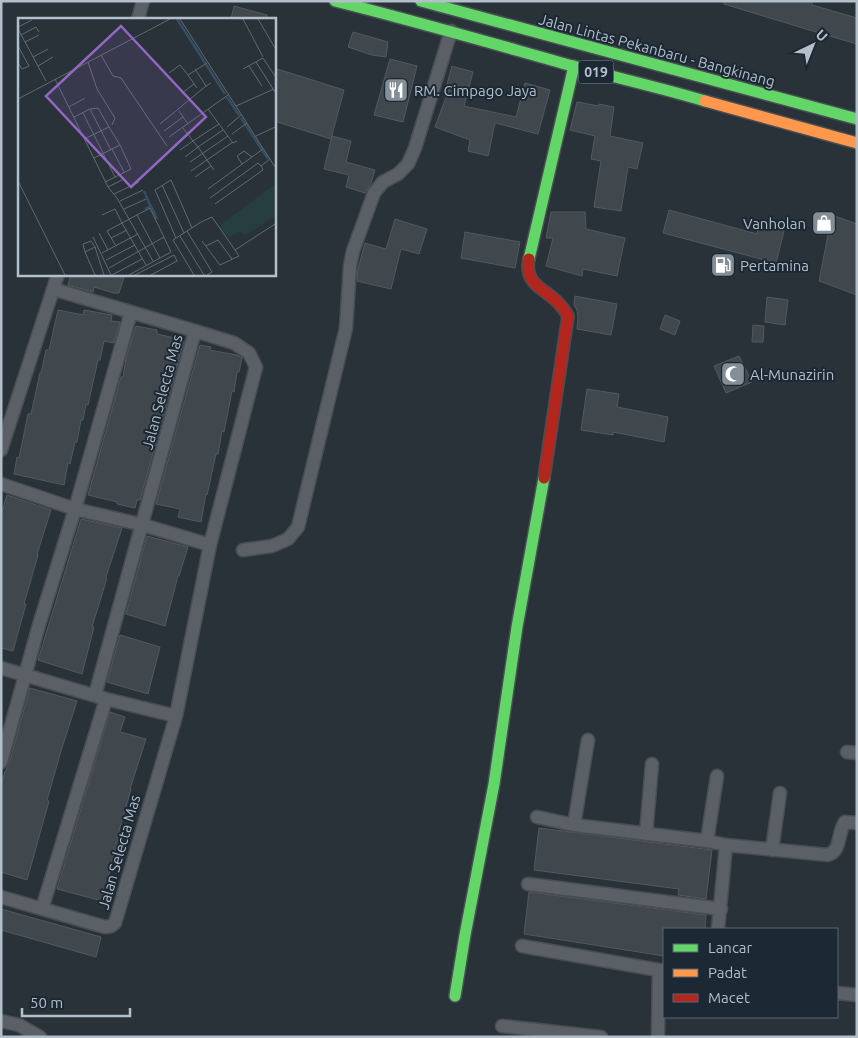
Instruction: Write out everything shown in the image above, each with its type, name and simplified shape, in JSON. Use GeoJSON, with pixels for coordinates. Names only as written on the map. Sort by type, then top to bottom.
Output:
{"type":"FeatureCollection","features":[{"type":"Feature","properties":{"kind":"main road","name":"019"},"geometry":{"type":"LineString","coordinates":[[335,1],[661,88],[857,143]]}},
{"type":"Feature","properties":{"kind":"main road","name":"Jalan Lintas Pekanbaru - Bangkinang"},"geometry":{"type":"LineString","coordinates":[[421,1],[857,119]]}},
{"type":"Feature","properties":{"kind":"main road"},"geometry":{"type":"LineString","coordinates":[[456,996],[470,908],[494,784],[517,627],[549,449],[568,316],[561,305],[537,286],[529,276],[528,263],[574,66]]}},
{"type":"Feature","properties":{"kind":"street"},"geometry":{"type":"LineString","coordinates":[[138,18],[143,1]]}},
{"type":"Feature","properties":{"kind":"street"},"geometry":{"type":"LineString","coordinates":[[243,550],[272,546],[288,539],[298,527],[346,328],[350,266],[353,251],[374,193],[383,182],[398,174],[408,164],[415,148],[451,31]]}},
{"type":"Feature","properties":{"kind":"street"},"geometry":{"type":"LineString","coordinates":[[1,450],[58,275]]}},
{"type":"Feature","properties":{"kind":"street","name":"Jalan Selecta Mas"},"geometry":{"type":"LineString","coordinates":[[1,897],[105,927],[115,923],[176,716],[210,545],[256,367],[248,353],[234,343],[53,289]]}},
{"type":"Feature","properties":{"kind":"street"},"geometry":{"type":"LineString","coordinates":[[1,762],[39,626],[76,509],[131,312]]}},
{"type":"Feature","properties":{"kind":"street","name":"Jalan Selecta Mas"},"geometry":{"type":"LineString","coordinates":[[42,909],[101,697],[143,525],[195,331]]}},
{"type":"Feature","properties":{"kind":"street"},"geometry":{"type":"LineString","coordinates":[[1,484],[76,509],[143,525],[210,545]]}},
{"type":"Feature","properties":{"kind":"street"},"geometry":{"type":"LineString","coordinates":[[1,668],[101,697],[176,716]]}},
{"type":"Feature","properties":{"kind":"street"},"geometry":{"type":"LineString","coordinates":[[574,825],[588,740]]}},
{"type":"Feature","properties":{"kind":"street"},"geometry":{"type":"LineString","coordinates":[[646,834],[652,764]]}},
{"type":"Feature","properties":{"kind":"street"},"geometry":{"type":"LineString","coordinates":[[708,841],[717,776]]}},
{"type":"Feature","properties":{"kind":"street"},"geometry":{"type":"LineString","coordinates":[[772,850],[780,793]]}},
{"type":"Feature","properties":{"kind":"street"},"geometry":{"type":"LineString","coordinates":[[537,817],[574,825],[708,841],[726,845],[828,855],[834,853],[837,848],[844,822],[857,823]]}},
{"type":"Feature","properties":{"kind":"street"},"geometry":{"type":"LineString","coordinates":[[718,928],[726,845]]}},
{"type":"Feature","properties":{"kind":"street"},"geometry":{"type":"LineString","coordinates":[[528,884],[721,909]]}},
{"type":"Feature","properties":{"kind":"street"},"geometry":{"type":"LineString","coordinates":[[522,946],[662,970],[658,1037]]}},
{"type":"Feature","properties":{"kind":"street"},"geometry":{"type":"LineString","coordinates":[[838,992],[857,995]]}},
{"type":"Feature","properties":{"kind":"street"},"geometry":{"type":"LineString","coordinates":[[1,1021],[19,1025],[40,1037]]}},
{"type":"Feature","properties":{"kind":"street"},"geometry":{"type":"LineString","coordinates":[[502,1026],[601,1037]]}},
{"type":"Feature","properties":{"kind":"building"},"geometry":{"type":"Polygon","coordinates":[[[724,1],[812,1],[812,5],[857,18],[857,44],[724,4],[724,1]]]}},
{"type":"Feature","properties":{"kind":"building"},"geometry":{"type":"Polygon","coordinates":[[[234,6],[267,15],[267,18],[231,18],[234,6]]]}},
{"type":"Feature","properties":{"kind":"building"},"geometry":{"type":"Polygon","coordinates":[[[353,32],[388,42],[386,57],[372,55],[348,47],[353,32]]]}},
{"type":"Feature","properties":{"kind":"building","name":"RM. Cimpago Jaya"},"geometry":{"type":"Polygon","coordinates":[[[390,59],[417,66],[403,122],[374,115],[390,59]]]}},
{"type":"Feature","properties":{"kind":"building"},"geometry":{"type":"Polygon","coordinates":[[[452,66],[473,72],[464,106],[516,117],[525,83],[550,90],[538,134],[495,123],[488,156],[468,151],[470,140],[435,127],[449,89],[446,88],[452,66]]]}},
{"type":"Feature","properties":{"kind":"building"},"geometry":{"type":"Polygon","coordinates":[[[275,68],[344,90],[331,139],[275,121],[275,68]]]}},
{"type":"Feature","properties":{"kind":"building"},"geometry":{"type":"Polygon","coordinates":[[[577,102],[614,107],[610,136],[643,143],[637,169],[628,167],[621,211],[594,207],[601,161],[591,159],[595,136],[570,130],[577,102]]]}},
{"type":"Feature","properties":{"kind":"building"},"geometry":{"type":"Polygon","coordinates":[[[332,136],[351,141],[346,162],[375,170],[371,183],[365,193],[346,187],[349,175],[324,169],[332,136]]]}},
{"type":"Feature","properties":{"kind":"building"},"geometry":{"type":"Polygon","coordinates":[[[669,210],[757,234],[759,224],[784,231],[776,263],[663,233],[669,210]]]}},
{"type":"Feature","properties":{"kind":"building"},"geometry":{"type":"Polygon","coordinates":[[[551,212],[585,212],[586,229],[625,238],[617,276],[583,269],[582,276],[546,266],[553,238],[546,238],[551,212]]]}},
{"type":"Feature","properties":{"kind":"building"},"geometry":{"type":"Polygon","coordinates":[[[832,215],[857,224],[857,295],[819,281],[832,215]]]}},
{"type":"Feature","properties":{"kind":"building"},"geometry":{"type":"Polygon","coordinates":[[[395,219],[427,229],[419,254],[401,249],[391,289],[357,281],[365,243],[386,249],[395,219]]]}},
{"type":"Feature","properties":{"kind":"building"},"geometry":{"type":"Polygon","coordinates":[[[465,232],[520,242],[515,268],[461,258],[465,232]]]}},
{"type":"Feature","properties":{"kind":"building"},"geometry":{"type":"Polygon","coordinates":[[[71,275],[125,275],[119,293],[94,287],[93,292],[68,285],[71,275]]]}},
{"type":"Feature","properties":{"kind":"building"},"geometry":{"type":"Polygon","coordinates":[[[575,296],[617,304],[611,335],[577,329],[578,317],[574,305],[575,296]]]}},
{"type":"Feature","properties":{"kind":"building"},"geometry":{"type":"Polygon","coordinates":[[[767,297],[788,300],[785,325],[765,322],[767,297]]]}},
{"type":"Feature","properties":{"kind":"building"},"geometry":{"type":"Polygon","coordinates":[[[58,310],[83,315],[84,310],[112,315],[111,321],[120,322],[114,343],[104,341],[88,405],[86,404],[83,420],[81,420],[70,464],[68,463],[64,485],[14,474],[28,414],[31,414],[40,373],[46,350],[49,350],[58,310]]]}},
{"type":"Feature","properties":{"kind":"building"},"geometry":{"type":"Polygon","coordinates":[[[665,315],[680,321],[675,335],[660,329],[665,315]]]}},
{"type":"Feature","properties":{"kind":"building"},"geometry":{"type":"Polygon","coordinates":[[[753,325],[764,326],[763,342],[752,342],[753,325]]]}},
{"type":"Feature","properties":{"kind":"building"},"geometry":{"type":"Polygon","coordinates":[[[136,326],[157,330],[157,334],[184,340],[140,500],[137,500],[135,508],[88,495],[136,326]]]}},
{"type":"Feature","properties":{"kind":"building"},"geometry":{"type":"Polygon","coordinates":[[[200,345],[211,347],[210,350],[237,355],[242,358],[239,372],[237,372],[234,392],[232,391],[224,432],[222,431],[218,454],[216,454],[206,494],[201,522],[178,517],[180,509],[156,504],[200,345]]]}},
{"type":"Feature","properties":{"kind":"building","name":"Al-Munazirin"},"geometry":{"type":"Polygon","coordinates":[[[739,356],[752,382],[726,393],[714,366],[739,356]]]}},
{"type":"Feature","properties":{"kind":"building"},"geometry":{"type":"Polygon","coordinates":[[[587,389],[619,394],[617,407],[668,417],[664,442],[613,432],[613,435],[581,430],[587,389]]]}},
{"type":"Feature","properties":{"kind":"building"},"geometry":{"type":"Polygon","coordinates":[[[7,495],[51,510],[37,554],[13,651],[1,648],[1,516],[7,495]]]}},
{"type":"Feature","properties":{"kind":"building"},"geometry":{"type":"Polygon","coordinates":[[[81,519],[122,528],[92,627],[94,627],[82,674],[38,660],[81,519]]]}},
{"type":"Feature","properties":{"kind":"building"},"geometry":{"type":"Polygon","coordinates":[[[147,536],[188,547],[165,626],[126,614],[147,536]]]}},
{"type":"Feature","properties":{"kind":"building"},"geometry":{"type":"Polygon","coordinates":[[[120,635],[160,647],[148,694],[107,682],[120,635]]]}},
{"type":"Feature","properties":{"kind":"building"},"geometry":{"type":"Polygon","coordinates":[[[30,688],[77,701],[47,800],[49,801],[27,880],[1,872],[1,784],[9,764],[30,688]]]}},
{"type":"Feature","properties":{"kind":"building"},"geometry":{"type":"Polygon","coordinates":[[[110,712],[125,717],[120,732],[146,739],[130,789],[102,901],[57,889],[110,712]]]}},
{"type":"Feature","properties":{"kind":"building"},"geometry":{"type":"Polygon","coordinates":[[[539,828],[712,850],[706,899],[678,895],[679,889],[534,870],[539,828]]]}},
{"type":"Feature","properties":{"kind":"building"},"geometry":{"type":"Polygon","coordinates":[[[529,892],[706,915],[705,928],[663,928],[663,956],[524,934],[529,892]]]}},
{"type":"Feature","properties":{"kind":"building"},"geometry":{"type":"Polygon","coordinates":[[[1,909],[101,937],[96,957],[1,930],[1,909]]]}},
{"type":"Feature","properties":{"kind":"traffic: fast"},"geometry":{"type":"LineString","coordinates":[[335,1],[705,101]]}},
{"type":"Feature","properties":{"kind":"traffic: fast"},"geometry":{"type":"LineString","coordinates":[[421,1],[857,119]]}},
{"type":"Feature","properties":{"kind":"traffic: fast"},"geometry":{"type":"LineString","coordinates":[[529,259],[574,66]]}},
{"type":"Feature","properties":{"kind":"traffic: fast"},"geometry":{"type":"LineString","coordinates":[[455,996],[494,784],[517,627],[544,478]]}},
{"type":"Feature","properties":{"kind":"traffic: slow"},"geometry":{"type":"LineString","coordinates":[[705,101],[857,143]]}},
{"type":"Feature","properties":{"kind":"traffic: jam"},"geometry":{"type":"LineString","coordinates":[[529,259],[528,268],[533,281],[556,300],[568,316],[544,478]]}},
{"type":"Feature","properties":{"kind":"place","name":"RM. Cimpago Jaya"},"geometry":{"type":"Point","coordinates":[396,90]}},
{"type":"Feature","properties":{"kind":"place","name":"Vanholan"},"geometry":{"type":"Point","coordinates":[824,223]}},
{"type":"Feature","properties":{"kind":"place","name":"Pertamina"},"geometry":{"type":"Point","coordinates":[723,265]}},
{"type":"Feature","properties":{"kind":"place","name":"Al-Munazirin"},"geometry":{"type":"Point","coordinates":[733,374]}}]}
